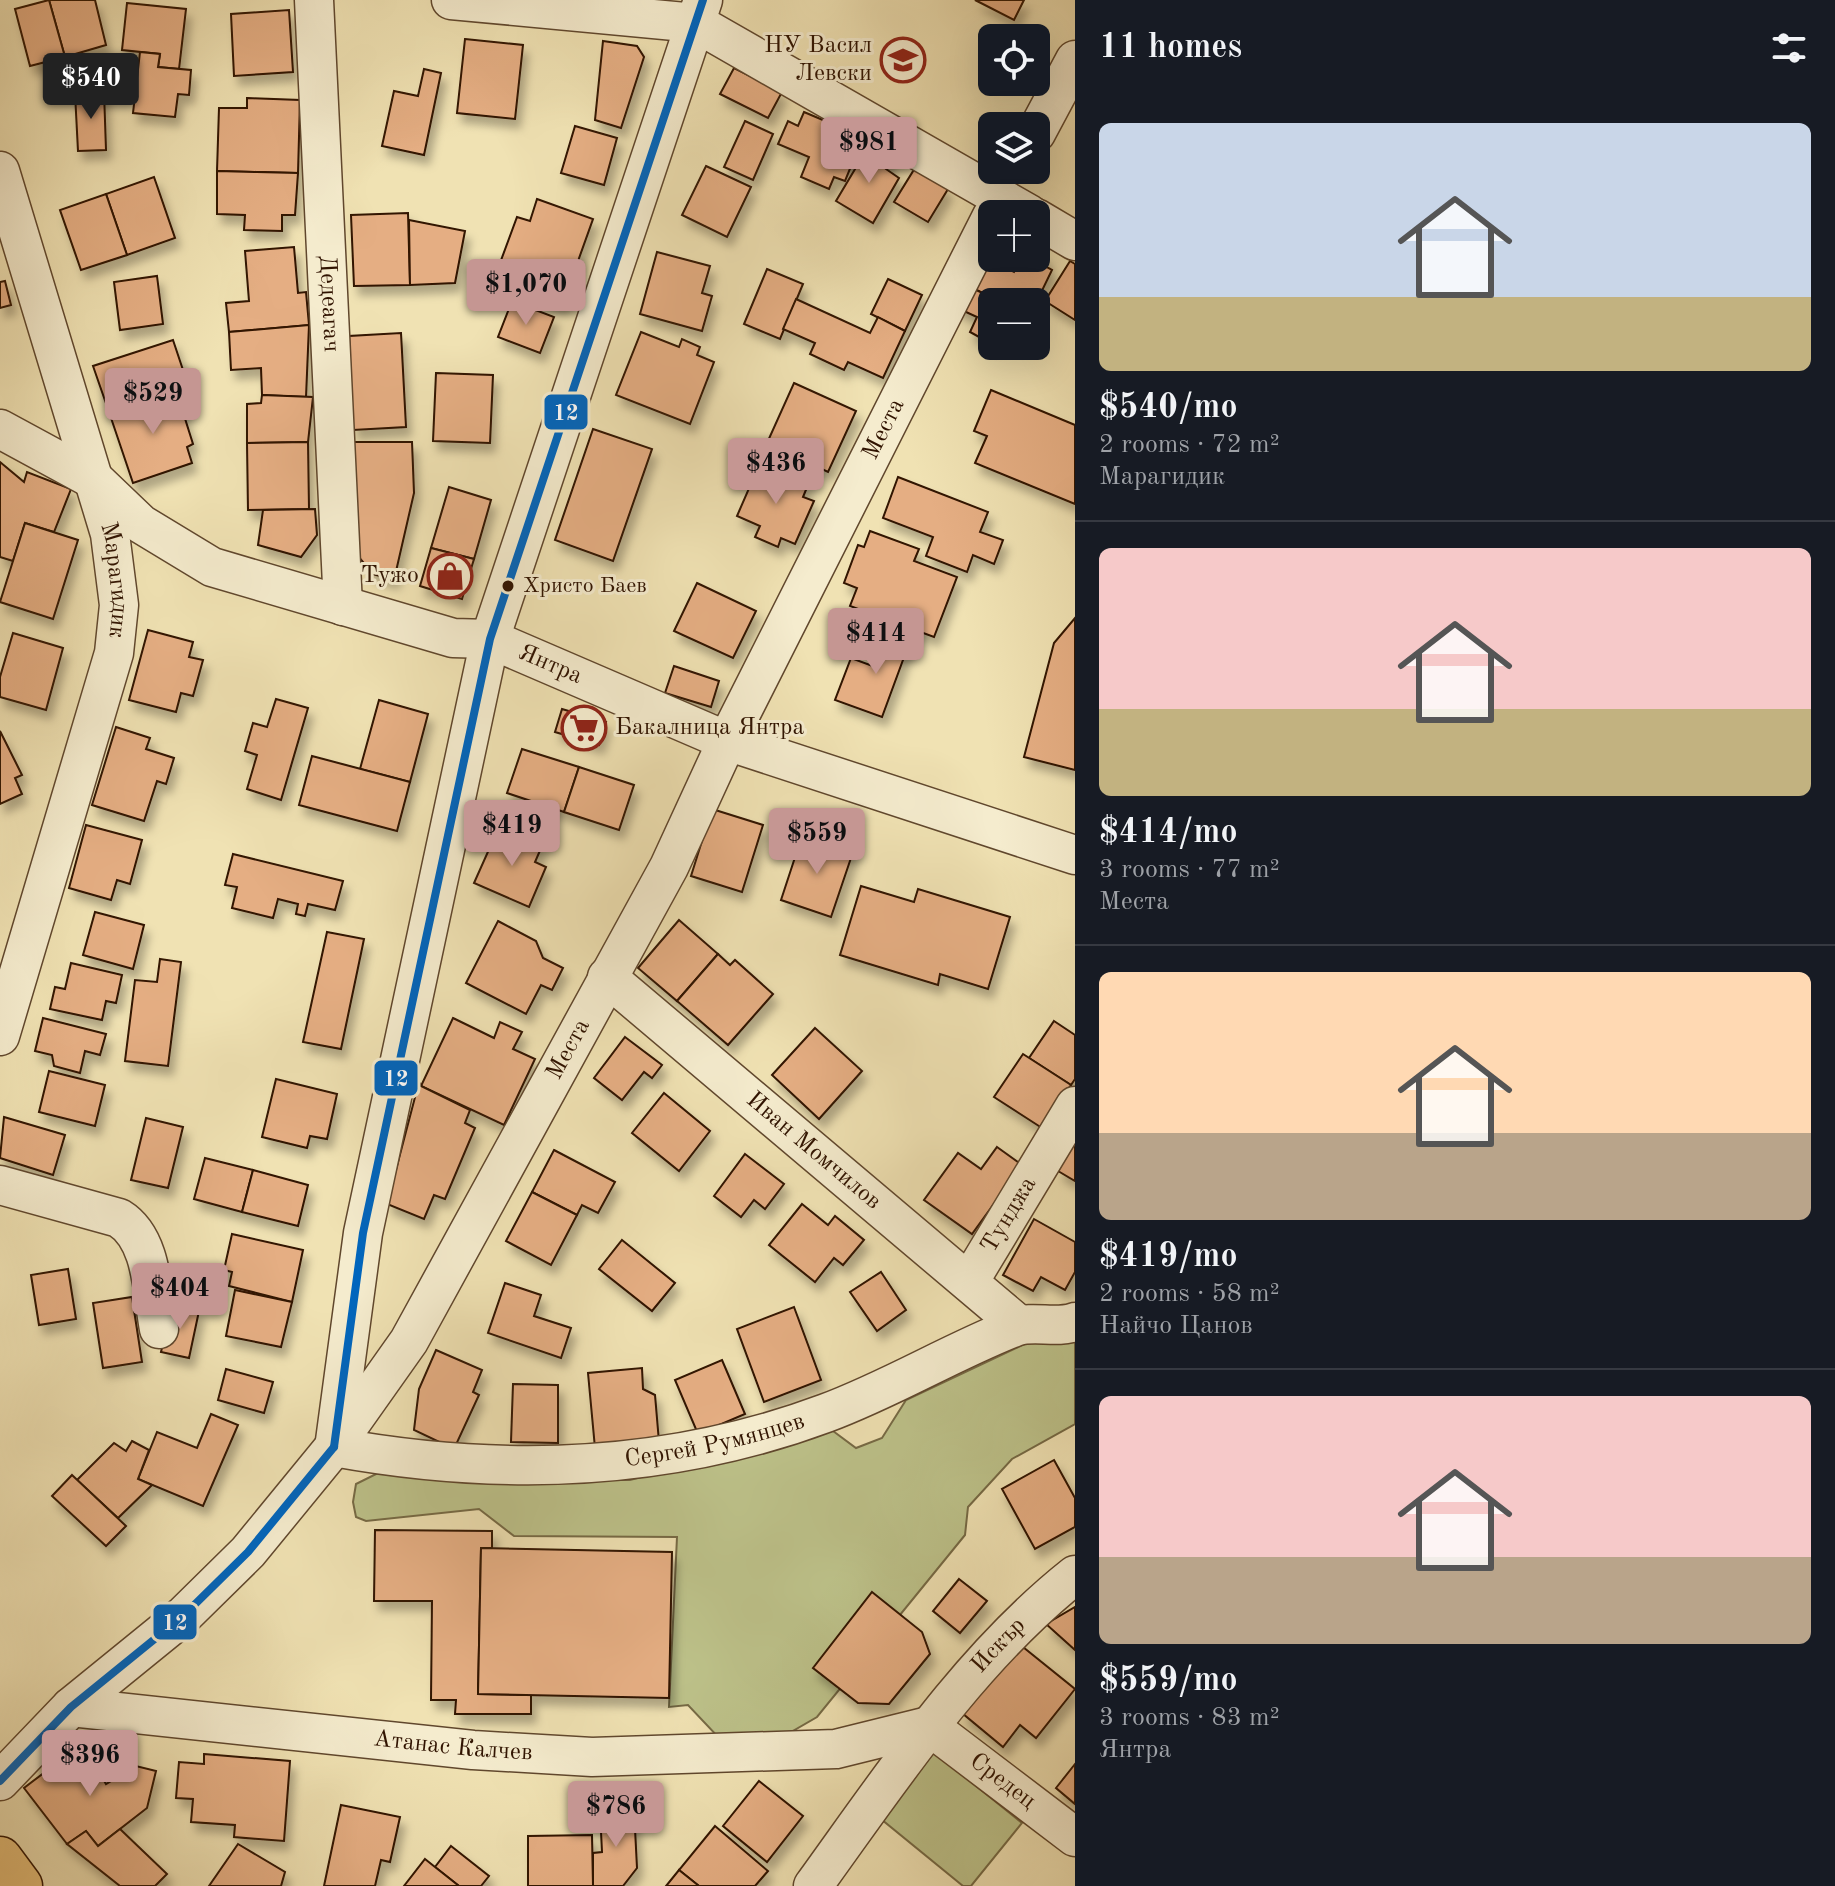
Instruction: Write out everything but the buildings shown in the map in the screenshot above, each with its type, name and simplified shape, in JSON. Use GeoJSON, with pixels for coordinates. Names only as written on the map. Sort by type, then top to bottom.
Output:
{"type":"FeatureCollection","features":[{"type":"Feature","properties":{"kind":"main road"},"geometry":{"type":"LineString","coordinates":[[0,1859],[20,1886]]}},
{"type":"Feature","properties":{"kind":"street","name":"Дедеагач"},"geometry":{"type":"LineString","coordinates":[[314,0],[343,606]]}},
{"type":"Feature","properties":{"kind":"street"},"geometry":{"type":"LineString","coordinates":[[451,0],[700,12],[1003,200]]}},
{"type":"Feature","properties":{"kind":"street"},"geometry":{"type":"LineString","coordinates":[[334,1447],[363,1233],[490,639],[700,12]]}},
{"type":"Feature","properties":{"kind":"street"},"geometry":{"type":"LineString","coordinates":[[1047,112],[1075,60]]}},
{"type":"Feature","properties":{"kind":"street","name":"Марагидик"},"geometry":{"type":"LineString","coordinates":[[0,171],[96,481],[110,534],[119,605],[114,653],[6,982],[0,1036]]}},
{"type":"Feature","properties":{"kind":"street"},"geometry":{"type":"LineString","coordinates":[[1050,226],[1075,241]]}},
{"type":"Feature","properties":{"kind":"street","name":"Места"},"geometry":{"type":"LineString","coordinates":[[0,1781],[71,1707],[183,1616],[248,1552],[334,1447],[409,1341],[669,867],[727,741],[978,256]]}},
{"type":"Feature","properties":{"kind":"street","name":"Янтра"},"geometry":{"type":"LineString","coordinates":[[0,429],[96,481],[141,524],[212,567],[453,638],[490,639],[727,741],[1075,855]]}},
{"type":"Feature","properties":{"kind":"street","name":"Иван Момчилов"},"geometry":{"type":"LineString","coordinates":[[607,977],[1019,1325]]}},
{"type":"Feature","properties":{"kind":"street","name":"Тунджа"},"geometry":{"type":"LineString","coordinates":[[969,1282],[1075,1106]]}},
{"type":"Feature","properties":{"kind":"street"},"geometry":{"type":"LineString","coordinates":[[0,1185],[119,1218],[134,1227],[142,1241],[159,1329]]}},
{"type":"Feature","properties":{"kind":"street","name":"Сергей Румянцев"},"geometry":{"type":"LineString","coordinates":[[334,1447],[404,1460],[528,1467],[638,1461],[715,1444],[825,1413],[1019,1325],[1075,1322]]}},
{"type":"Feature","properties":{"kind":"street","name":"Искър"},"geometry":{"type":"LineString","coordinates":[[813,1886],[929,1726],[1034,1607],[1075,1575]]}},
{"type":"Feature","properties":{"kind":"street","name":"Атанас Калчев"},"geometry":{"type":"LineString","coordinates":[[71,1707],[473,1750],[592,1757],[836,1749],[929,1726]]}},
{"type":"Feature","properties":{"kind":"street","name":"Средец"},"geometry":{"type":"LineString","coordinates":[[929,1726],[1075,1837]]}},
{"type":"Feature","properties":{"kind":"green space"},"geometry":{"type":"Polygon","coordinates":[[[1075,1336],[1075,1424],[1012,1459],[968,1507],[965,1535],[817,1717],[791,1732],[720,1739],[688,1705],[669,1707],[677,1537],[514,1536],[479,1509],[366,1521],[356,1517],[353,1502],[356,1484],[378,1473],[542,1480],[630,1480],[829,1428],[856,1448],[882,1438],[906,1400],[1029,1342],[1075,1336]]]}},
{"type":"Feature","properties":{"kind":"green space"},"geometry":{"type":"Polygon","coordinates":[[[934,1752],[1022,1823],[971,1886],[963,1886],[881,1819],[934,1752]]]}},
{"type":"Feature","properties":{"kind":"transit line","name":"12"},"geometry":{"type":"LineString","coordinates":[[334,1447],[363,1233],[490,639],[703,0]]}},
{"type":"Feature","properties":{"kind":"transit line","name":"12"},"geometry":{"type":"LineString","coordinates":[[0,1781],[71,1707],[183,1616],[248,1552],[334,1447]]}},
{"type":"Feature","properties":{"kind":"place","name":"НУ Васил Левски"},"geometry":{"type":"Point","coordinates":[903,60]}},
{"type":"Feature","properties":{"kind":"place","name":"Тужо"},"geometry":{"type":"Point","coordinates":[450,576]}},
{"type":"Feature","properties":{"kind":"place","name":"Христо Баев"},"geometry":{"type":"Point","coordinates":[508,586]}},
{"type":"Feature","properties":{"kind":"place","name":"Бакалница Янтра"},"geometry":{"type":"Point","coordinates":[584,728]}}]}
